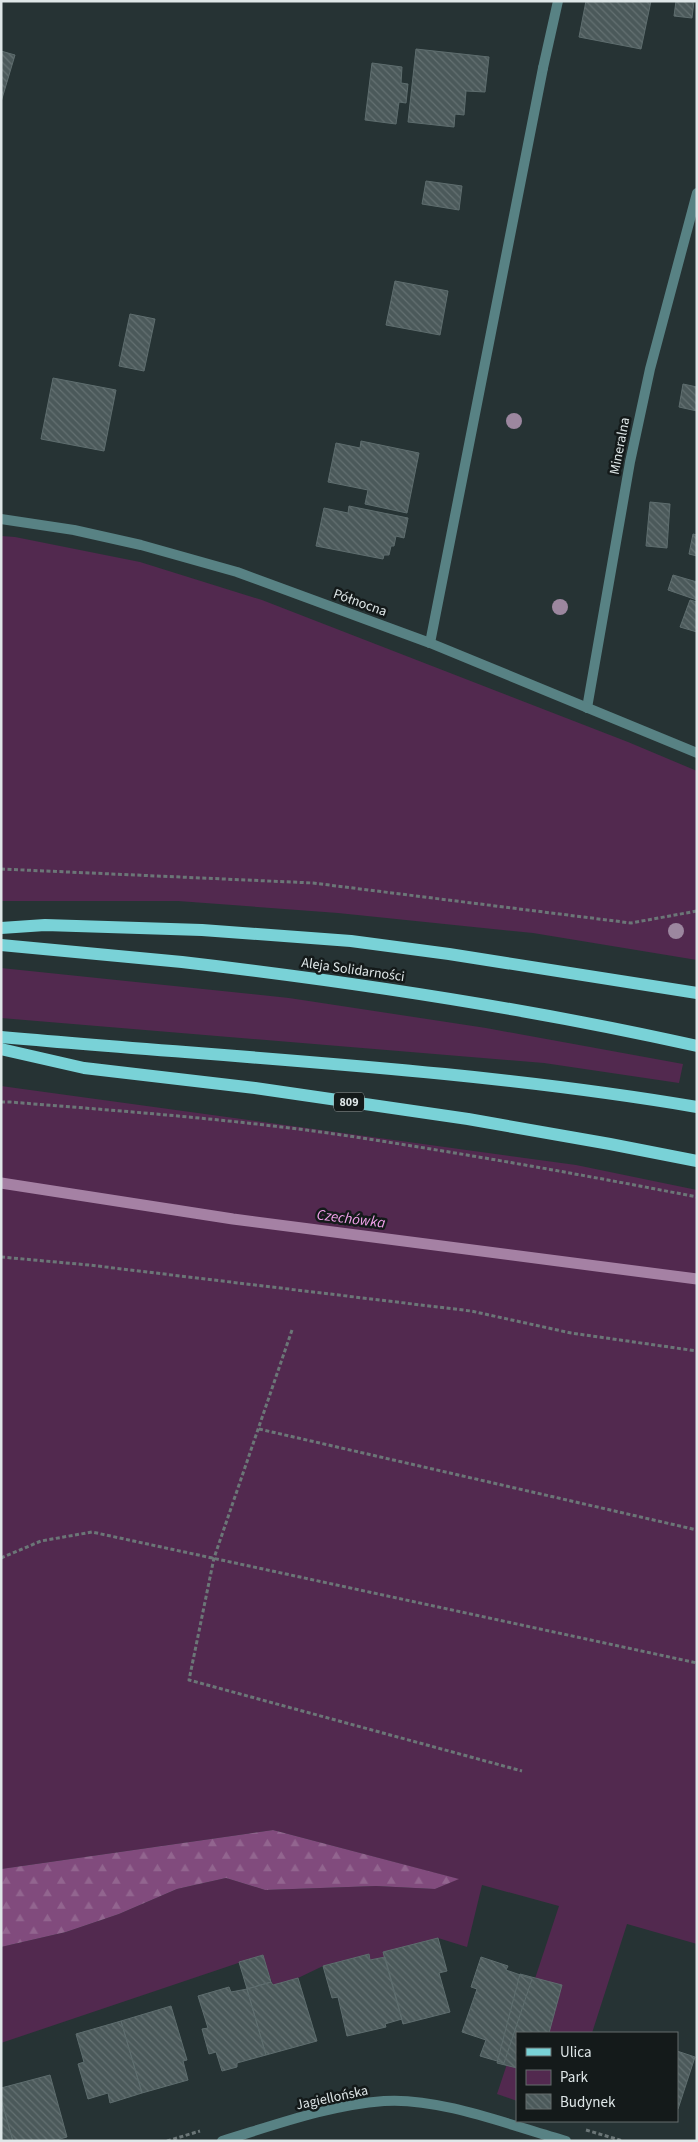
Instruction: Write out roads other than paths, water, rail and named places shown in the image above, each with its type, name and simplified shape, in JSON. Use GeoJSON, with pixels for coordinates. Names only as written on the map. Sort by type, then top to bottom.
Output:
{"type":"FeatureCollection","features":[{"type":"Feature","properties":{"kind":"main road"},"geometry":{"type":"LineString","coordinates":[[1,928],[45,924],[202,930],[351,941],[449,954],[697,993]]}},
{"type":"Feature","properties":{"kind":"main road","name":"Aleja Solidarności"},"geometry":{"type":"LineString","coordinates":[[1,944],[182,962],[399,992],[546,1016],[697,1046]]}},
{"type":"Feature","properties":{"kind":"main road"},"geometry":{"type":"LineString","coordinates":[[1,1037],[455,1074],[556,1086],[697,1107]]}},
{"type":"Feature","properties":{"kind":"main road","name":"809"},"geometry":{"type":"LineString","coordinates":[[1,1049],[84,1068],[155,1078],[255,1088],[460,1118],[697,1161]]}},
{"type":"Feature","properties":{"kind":"street"},"geometry":{"type":"LineString","coordinates":[[430,644],[543,68],[558,1]]}},
{"type":"Feature","properties":{"kind":"street","name":"Mineralna"},"geometry":{"type":"LineString","coordinates":[[587,708],[630,462],[650,370],[697,193]]}},
{"type":"Feature","properties":{"kind":"street","name":"Północna"},"geometry":{"type":"LineString","coordinates":[[1,519],[84,532],[140,545],[237,572],[430,644],[697,753]]}},
{"type":"Feature","properties":{"kind":"street","name":"Jagiellońska"},"geometry":{"type":"LineString","coordinates":[[222,2141],[348,2106],[386,2101],[434,2105],[566,2141]]}},
{"type":"Feature","properties":{"kind":"waterway","name":"Czechówka"},"geometry":{"type":"LineString","coordinates":[[1,1183],[233,1219],[697,1279]]}}]}
